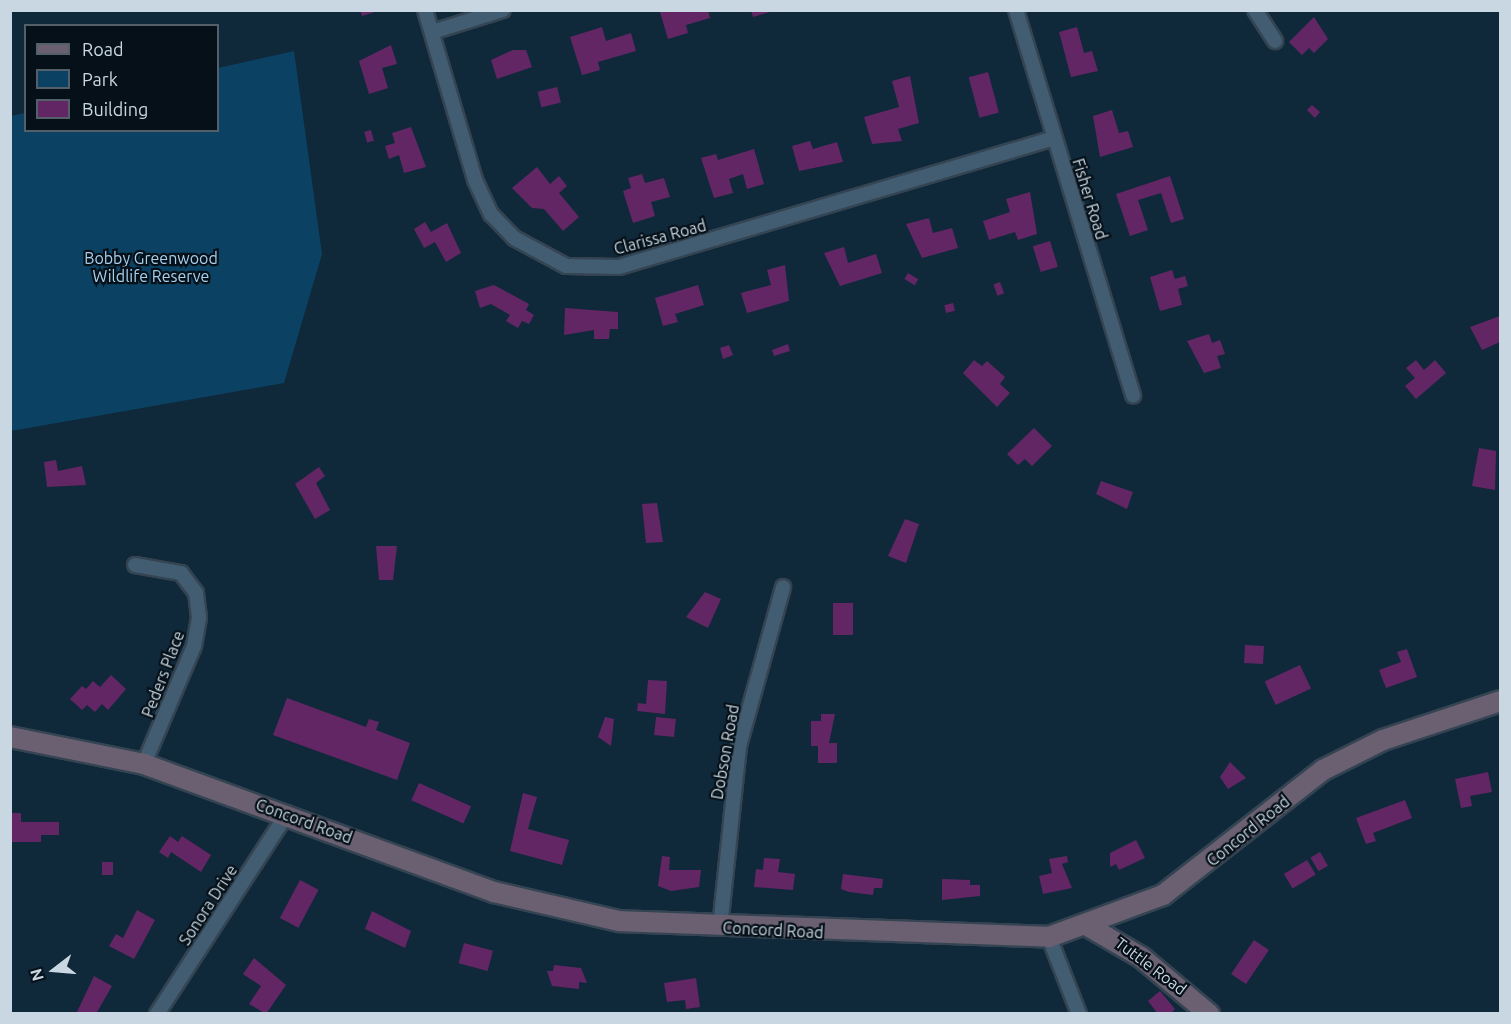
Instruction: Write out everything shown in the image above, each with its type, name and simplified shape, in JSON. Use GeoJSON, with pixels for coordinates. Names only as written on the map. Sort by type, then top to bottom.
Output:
{"type":"FeatureCollection","features":[{"type":"Feature","properties":{"kind":"main road","name":"Concord Road"},"geometry":{"type":"LineString","coordinates":[[10,737],[144,764],[287,814],[494,892],[619,921],[720,927],[1049,938],[1088,926],[1162,895],[1323,770],[1383,740],[1500,701]]}},
{"type":"Feature","properties":{"kind":"main road","name":"Tuttle Road"},"geometry":{"type":"LineString","coordinates":[[1088,926],[1141,957],[1209,1014]]}},
{"type":"Feature","properties":{"kind":"street","name":"Clarissa Road"},"geometry":{"type":"LineString","coordinates":[[425,10],[475,180],[491,214],[514,238],[566,266],[619,267],[1054,138]]}},
{"type":"Feature","properties":{"kind":"street"},"geometry":{"type":"LineString","coordinates":[[432,32],[503,10]]}},
{"type":"Feature","properties":{"kind":"street","name":"Fisher Road"},"geometry":{"type":"LineString","coordinates":[[1016,10],[1133,396]]}},
{"type":"Feature","properties":{"kind":"street"},"geometry":{"type":"LineString","coordinates":[[1255,10],[1275,41]]}},
{"type":"Feature","properties":{"kind":"street","name":"Peders Place"},"geometry":{"type":"LineString","coordinates":[[135,565],[181,573],[195,593],[199,618],[194,646],[144,764]]}},
{"type":"Feature","properties":{"kind":"street","name":"Dobson Road"},"geometry":{"type":"LineString","coordinates":[[720,927],[740,746],[783,587]]}},
{"type":"Feature","properties":{"kind":"street","name":"Sonora Drive"},"geometry":{"type":"LineString","coordinates":[[157,1014],[287,814]]}},
{"type":"Feature","properties":{"kind":"street"},"geometry":{"type":"LineString","coordinates":[[1049,938],[1079,1014]]}},
{"type":"Feature","properties":{"kind":"green space","name":"Bobby Greenwood Wildlife Reserve"},"geometry":{"type":"Polygon","coordinates":[[[294,51],[322,254],[284,383],[11,431],[11,116],[24,113],[24,132],[219,132],[219,68],[294,51]]]}},
{"type":"Feature","properties":{"kind":"building"},"geometry":{"type":"Polygon","coordinates":[[[360,10],[378,10],[378,11],[362,16],[360,10]]]}},
{"type":"Feature","properties":{"kind":"building"},"geometry":{"type":"Polygon","coordinates":[[[708,10],[710,18],[686,25],[688,33],[668,39],[660,12],[708,10]]]}},
{"type":"Feature","properties":{"kind":"building"},"geometry":{"type":"Polygon","coordinates":[[[751,10],[773,10],[773,11],[753,17],[751,10]]]}},
{"type":"Feature","properties":{"kind":"building"},"geometry":{"type":"Polygon","coordinates":[[[1314,17],[1328,39],[1314,53],[1309,48],[1302,55],[1289,42],[1314,17]]]}},
{"type":"Feature","properties":{"kind":"building"},"geometry":{"type":"Polygon","coordinates":[[[602,27],[606,41],[631,33],[636,51],[598,62],[600,70],[582,75],[570,37],[602,27]]]}},
{"type":"Feature","properties":{"kind":"building"},"geometry":{"type":"Polygon","coordinates":[[[1077,27],[1084,53],[1092,51],[1098,71],[1071,77],[1059,32],[1077,27]]]}},
{"type":"Feature","properties":{"kind":"building"},"geometry":{"type":"Polygon","coordinates":[[[391,45],[397,64],[382,68],[388,88],[369,94],[359,61],[391,45]]]}},
{"type":"Feature","properties":{"kind":"building"},"geometry":{"type":"Polygon","coordinates":[[[513,50],[526,50],[532,67],[497,79],[491,60],[513,50]]]}},
{"type":"Feature","properties":{"kind":"building"},"geometry":{"type":"Polygon","coordinates":[[[988,72],[999,113],[980,118],[969,77],[988,72]]]}},
{"type":"Feature","properties":{"kind":"building"},"geometry":{"type":"Polygon","coordinates":[[[910,76],[919,123],[898,129],[902,141],[872,144],[864,117],[899,107],[892,81],[910,76]]]}},
{"type":"Feature","properties":{"kind":"building"},"geometry":{"type":"Polygon","coordinates":[[[557,87],[561,103],[541,107],[538,92],[557,87]]]}},
{"type":"Feature","properties":{"kind":"building"},"geometry":{"type":"Polygon","coordinates":[[[1312,105],[1320,112],[1315,118],[1307,110],[1312,105]]]}},
{"type":"Feature","properties":{"kind":"building"},"geometry":{"type":"Polygon","coordinates":[[[1112,110],[1119,133],[1128,131],[1133,147],[1100,157],[1093,116],[1112,110]]]}},
{"type":"Feature","properties":{"kind":"building"},"geometry":{"type":"Polygon","coordinates":[[[411,127],[426,167],[404,173],[399,155],[389,159],[385,146],[395,143],[392,133],[411,127]]]}},
{"type":"Feature","properties":{"kind":"building"},"geometry":{"type":"Polygon","coordinates":[[[371,130],[374,141],[367,142],[364,132],[371,130]]]}},
{"type":"Feature","properties":{"kind":"building"},"geometry":{"type":"Polygon","coordinates":[[[810,141],[813,149],[837,142],[843,162],[799,171],[792,146],[810,141]]]}},
{"type":"Feature","properties":{"kind":"building"},"geometry":{"type":"Polygon","coordinates":[[[754,149],[764,184],[747,189],[743,174],[729,179],[733,193],[714,198],[701,158],[716,154],[718,160],[754,149]]]}},
{"type":"Feature","properties":{"kind":"building"},"geometry":{"type":"Polygon","coordinates":[[[537,167],[550,184],[559,176],[567,186],[559,193],[579,217],[563,231],[544,209],[532,208],[512,188],[537,167]]]}},
{"type":"Feature","properties":{"kind":"building"},"geometry":{"type":"Polygon","coordinates":[[[642,174],[645,183],[664,178],[670,197],[651,202],[655,216],[633,223],[623,191],[631,188],[628,178],[642,174]]]}},
{"type":"Feature","properties":{"kind":"building"},"geometry":{"type":"Polygon","coordinates":[[[1170,176],[1184,219],[1171,223],[1161,193],[1138,200],[1148,230],[1130,236],[1116,194],[1170,176]]]}},
{"type":"Feature","properties":{"kind":"building"},"geometry":{"type":"Polygon","coordinates":[[[1030,192],[1037,234],[1018,240],[1015,232],[989,240],[983,221],[1010,212],[1006,199],[1030,192]]]}},
{"type":"Feature","properties":{"kind":"building"},"geometry":{"type":"Polygon","coordinates":[[[929,218],[933,233],[952,228],[958,248],[922,258],[906,224],[929,218]]]}},
{"type":"Feature","properties":{"kind":"building"},"geometry":{"type":"Polygon","coordinates":[[[425,222],[431,232],[447,223],[461,253],[446,262],[435,242],[424,248],[414,229],[425,222]]]}},
{"type":"Feature","properties":{"kind":"building"},"geometry":{"type":"Polygon","coordinates":[[[1050,241],[1058,267],[1041,272],[1033,246],[1050,241]]]}},
{"type":"Feature","properties":{"kind":"building"},"geometry":{"type":"Polygon","coordinates":[[[844,247],[848,263],[876,254],[882,273],[840,286],[824,253],[844,247]]]}},
{"type":"Feature","properties":{"kind":"building"},"geometry":{"type":"Polygon","coordinates":[[[785,265],[789,301],[747,313],[741,293],[771,285],[767,270],[785,265]]]}},
{"type":"Feature","properties":{"kind":"building"},"geometry":{"type":"Polygon","coordinates":[[[1172,270],[1175,279],[1185,276],[1188,286],[1178,289],[1182,305],[1160,311],[1150,277],[1172,270]]]}},
{"type":"Feature","properties":{"kind":"building"},"geometry":{"type":"Polygon","coordinates":[[[908,273],[918,279],[915,285],[904,279],[908,273]]]}},
{"type":"Feature","properties":{"kind":"building"},"geometry":{"type":"Polygon","coordinates":[[[1000,282],[1004,293],[998,296],[993,284],[1000,282]]]}},
{"type":"Feature","properties":{"kind":"building"},"geometry":{"type":"Polygon","coordinates":[[[494,285],[529,304],[526,310],[534,315],[529,324],[522,321],[518,328],[506,321],[510,315],[491,304],[480,308],[475,291],[494,285]]]}},
{"type":"Feature","properties":{"kind":"building"},"geometry":{"type":"Polygon","coordinates":[[[698,285],[704,305],[675,314],[678,322],[663,326],[655,298],[698,285]]]}},
{"type":"Feature","properties":{"kind":"building"},"geometry":{"type":"Polygon","coordinates":[[[953,303],[955,311],[946,313],[944,305],[953,303]]]}},
{"type":"Feature","properties":{"kind":"building"},"geometry":{"type":"Polygon","coordinates":[[[565,308],[618,312],[618,329],[610,329],[609,339],[594,339],[594,330],[564,335],[565,308]]]}},
{"type":"Feature","properties":{"kind":"building"},"geometry":{"type":"Polygon","coordinates":[[[1500,316],[1500,342],[1482,350],[1470,327],[1500,316]]]}},
{"type":"Feature","properties":{"kind":"building"},"geometry":{"type":"Polygon","coordinates":[[[1209,334],[1212,343],[1220,340],[1225,354],[1217,356],[1221,368],[1204,373],[1187,341],[1209,334]]]}},
{"type":"Feature","properties":{"kind":"building"},"geometry":{"type":"Polygon","coordinates":[[[788,344],[790,351],[774,356],[772,350],[788,344]]]}},
{"type":"Feature","properties":{"kind":"building"},"geometry":{"type":"Polygon","coordinates":[[[729,345],[733,355],[723,359],[720,348],[729,345]]]}},
{"type":"Feature","properties":{"kind":"building"},"geometry":{"type":"Polygon","coordinates":[[[974,360],[982,366],[987,361],[1005,377],[1000,384],[1010,393],[997,407],[963,373],[974,360]]]}},
{"type":"Feature","properties":{"kind":"building"},"geometry":{"type":"Polygon","coordinates":[[[1416,360],[1424,370],[1435,360],[1446,373],[1416,399],[1405,386],[1415,378],[1406,368],[1416,360]]]}},
{"type":"Feature","properties":{"kind":"building"},"geometry":{"type":"Polygon","coordinates":[[[1034,428],[1052,446],[1032,466],[1025,459],[1018,465],[1007,454],[1034,428]]]}},
{"type":"Feature","properties":{"kind":"building"},"geometry":{"type":"Polygon","coordinates":[[[1479,448],[1496,451],[1495,490],[1472,486],[1479,448]]]}},
{"type":"Feature","properties":{"kind":"building"},"geometry":{"type":"Polygon","coordinates":[[[56,460],[58,471],[82,466],[86,485],[47,487],[44,462],[56,460]]]}},
{"type":"Feature","properties":{"kind":"building"},"geometry":{"type":"Polygon","coordinates":[[[319,467],[325,476],[316,483],[330,510],[315,519],[295,484],[319,467]]]}},
{"type":"Feature","properties":{"kind":"building"},"geometry":{"type":"Polygon","coordinates":[[[1101,481],[1133,492],[1127,509],[1096,494],[1101,481]]]}},
{"type":"Feature","properties":{"kind":"building"},"geometry":{"type":"Polygon","coordinates":[[[657,503],[663,542],[646,543],[642,504],[657,503]]]}},
{"type":"Feature","properties":{"kind":"building"},"geometry":{"type":"Polygon","coordinates":[[[905,519],[919,524],[906,563],[888,556],[905,519]]]}},
{"type":"Feature","properties":{"kind":"building"},"geometry":{"type":"Polygon","coordinates":[[[376,546],[397,546],[393,580],[379,580],[376,546]]]}},
{"type":"Feature","properties":{"kind":"building"},"geometry":{"type":"Polygon","coordinates":[[[705,592],[721,599],[708,628],[686,617],[705,592]]]}},
{"type":"Feature","properties":{"kind":"building"},"geometry":{"type":"Polygon","coordinates":[[[833,603],[853,603],[853,635],[833,635],[833,603]]]}},
{"type":"Feature","properties":{"kind":"building"},"geometry":{"type":"Polygon","coordinates":[[[1245,645],[1264,646],[1263,664],[1244,663],[1245,645]]]}},
{"type":"Feature","properties":{"kind":"building"},"geometry":{"type":"Polygon","coordinates":[[[1407,649],[1417,677],[1386,688],[1379,670],[1401,662],[1397,652],[1407,649]]]}},
{"type":"Feature","properties":{"kind":"building"},"geometry":{"type":"Polygon","coordinates":[[[1300,665],[1311,689],[1276,705],[1265,681],[1300,665]]]}},
{"type":"Feature","properties":{"kind":"building"},"geometry":{"type":"Polygon","coordinates":[[[111,675],[126,689],[108,710],[102,704],[95,712],[87,705],[82,710],[70,699],[82,686],[86,689],[93,681],[100,687],[111,675]]]}},
{"type":"Feature","properties":{"kind":"building"},"geometry":{"type":"Polygon","coordinates":[[[648,680],[667,681],[665,714],[637,711],[638,703],[646,704],[648,680]]]}},
{"type":"Feature","properties":{"kind":"building"},"geometry":{"type":"Polygon","coordinates":[[[287,698],[366,727],[369,719],[379,722],[376,730],[410,743],[397,780],[273,735],[287,698]]]}},
{"type":"Feature","properties":{"kind":"building"},"geometry":{"type":"Polygon","coordinates":[[[821,714],[835,714],[829,743],[837,743],[837,763],[818,763],[818,746],[811,746],[811,721],[821,721],[821,714]]]}},
{"type":"Feature","properties":{"kind":"building"},"geometry":{"type":"Polygon","coordinates":[[[605,717],[614,719],[611,746],[598,737],[605,717]]]}},
{"type":"Feature","properties":{"kind":"building"},"geometry":{"type":"Polygon","coordinates":[[[656,717],[676,719],[674,737],[654,735],[656,717]]]}},
{"type":"Feature","properties":{"kind":"building"},"geometry":{"type":"Polygon","coordinates":[[[1230,762],[1246,778],[1228,789],[1220,777],[1230,762]]]}},
{"type":"Feature","properties":{"kind":"building"},"geometry":{"type":"Polygon","coordinates":[[[1488,772],[1492,792],[1470,796],[1472,806],[1461,808],[1455,779],[1488,772]]]}},
{"type":"Feature","properties":{"kind":"building"},"geometry":{"type":"Polygon","coordinates":[[[419,783],[471,806],[463,824],[411,800],[419,783]]]}},
{"type":"Feature","properties":{"kind":"building"},"geometry":{"type":"Polygon","coordinates":[[[523,793],[537,797],[528,829],[569,840],[562,865],[510,851],[523,793]]]}},
{"type":"Feature","properties":{"kind":"building"},"geometry":{"type":"Polygon","coordinates":[[[1405,800],[1412,818],[1373,833],[1376,841],[1366,844],[1356,818],[1405,800]]]}},
{"type":"Feature","properties":{"kind":"building"},"geometry":{"type":"Polygon","coordinates":[[[10,813],[21,813],[21,822],[59,822],[59,835],[41,835],[41,842],[10,842],[10,813]]]}},
{"type":"Feature","properties":{"kind":"building"},"geometry":{"type":"Polygon","coordinates":[[[170,836],[178,842],[182,836],[211,855],[201,872],[171,852],[168,858],[159,852],[170,836]]]}},
{"type":"Feature","properties":{"kind":"building"},"geometry":{"type":"Polygon","coordinates":[[[1136,840],[1145,858],[1119,870],[1116,864],[1110,867],[1110,853],[1136,840]]]}},
{"type":"Feature","properties":{"kind":"building"},"geometry":{"type":"Polygon","coordinates":[[[1320,852],[1328,866],[1318,871],[1310,857],[1320,852]]]}},
{"type":"Feature","properties":{"kind":"building"},"geometry":{"type":"Polygon","coordinates":[[[662,856],[670,857],[669,870],[701,870],[699,887],[671,891],[658,886],[662,856]]]}},
{"type":"Feature","properties":{"kind":"building"},"geometry":{"type":"Polygon","coordinates":[[[1067,856],[1068,862],[1062,864],[1072,888],[1043,894],[1039,876],[1052,873],[1049,859],[1067,856]]]}},
{"type":"Feature","properties":{"kind":"building"},"geometry":{"type":"Polygon","coordinates":[[[764,858],[780,859],[778,872],[795,874],[793,890],[754,887],[756,869],[763,870],[764,858]]]}},
{"type":"Feature","properties":{"kind":"building"},"geometry":{"type":"Polygon","coordinates":[[[1307,860],[1316,875],[1293,888],[1284,874],[1307,860]]]}},
{"type":"Feature","properties":{"kind":"building"},"geometry":{"type":"Polygon","coordinates":[[[102,862],[113,862],[113,875],[102,875],[102,862]]]}},
{"type":"Feature","properties":{"kind":"building"},"geometry":{"type":"Polygon","coordinates":[[[843,874],[883,879],[882,888],[874,888],[873,895],[849,892],[841,889],[843,874]]]}},
{"type":"Feature","properties":{"kind":"building"},"geometry":{"type":"Polygon","coordinates":[[[942,879],[970,880],[970,885],[980,885],[980,896],[942,900],[942,879]]]}},
{"type":"Feature","properties":{"kind":"building"},"geometry":{"type":"Polygon","coordinates":[[[300,880],[319,890],[298,928],[280,918],[300,880]]]}},
{"type":"Feature","properties":{"kind":"building"},"geometry":{"type":"Polygon","coordinates":[[[137,910],[155,920],[134,959],[109,946],[116,934],[123,938],[137,910]]]}},
{"type":"Feature","properties":{"kind":"building"},"geometry":{"type":"Polygon","coordinates":[[[372,911],[411,931],[405,948],[365,929],[372,911]]]}},
{"type":"Feature","properties":{"kind":"building"},"geometry":{"type":"Polygon","coordinates":[[[1254,940],[1269,950],[1246,984],[1231,974],[1254,940]]]}},
{"type":"Feature","properties":{"kind":"building"},"geometry":{"type":"Polygon","coordinates":[[[464,943],[493,951],[488,971],[459,963],[464,943]]]}},
{"type":"Feature","properties":{"kind":"building"},"geometry":{"type":"Polygon","coordinates":[[[254,958],[286,985],[266,1014],[249,1004],[261,986],[243,974],[254,958]]]}},
{"type":"Feature","properties":{"kind":"building"},"geometry":{"type":"Polygon","coordinates":[[[554,965],[581,968],[587,983],[579,982],[579,989],[552,986],[547,971],[553,971],[554,965]]]}},
{"type":"Feature","properties":{"kind":"building"},"geometry":{"type":"Polygon","coordinates":[[[94,976],[112,986],[96,1014],[76,1014],[94,976]]]}},
{"type":"Feature","properties":{"kind":"building"},"geometry":{"type":"Polygon","coordinates":[[[696,978],[700,1007],[686,1009],[685,1000],[667,1002],[664,983],[696,978]]]}},
{"type":"Feature","properties":{"kind":"building"},"geometry":{"type":"Polygon","coordinates":[[[1160,991],[1175,1009],[1170,1014],[1158,1014],[1148,1001],[1160,991]]]}}]}
